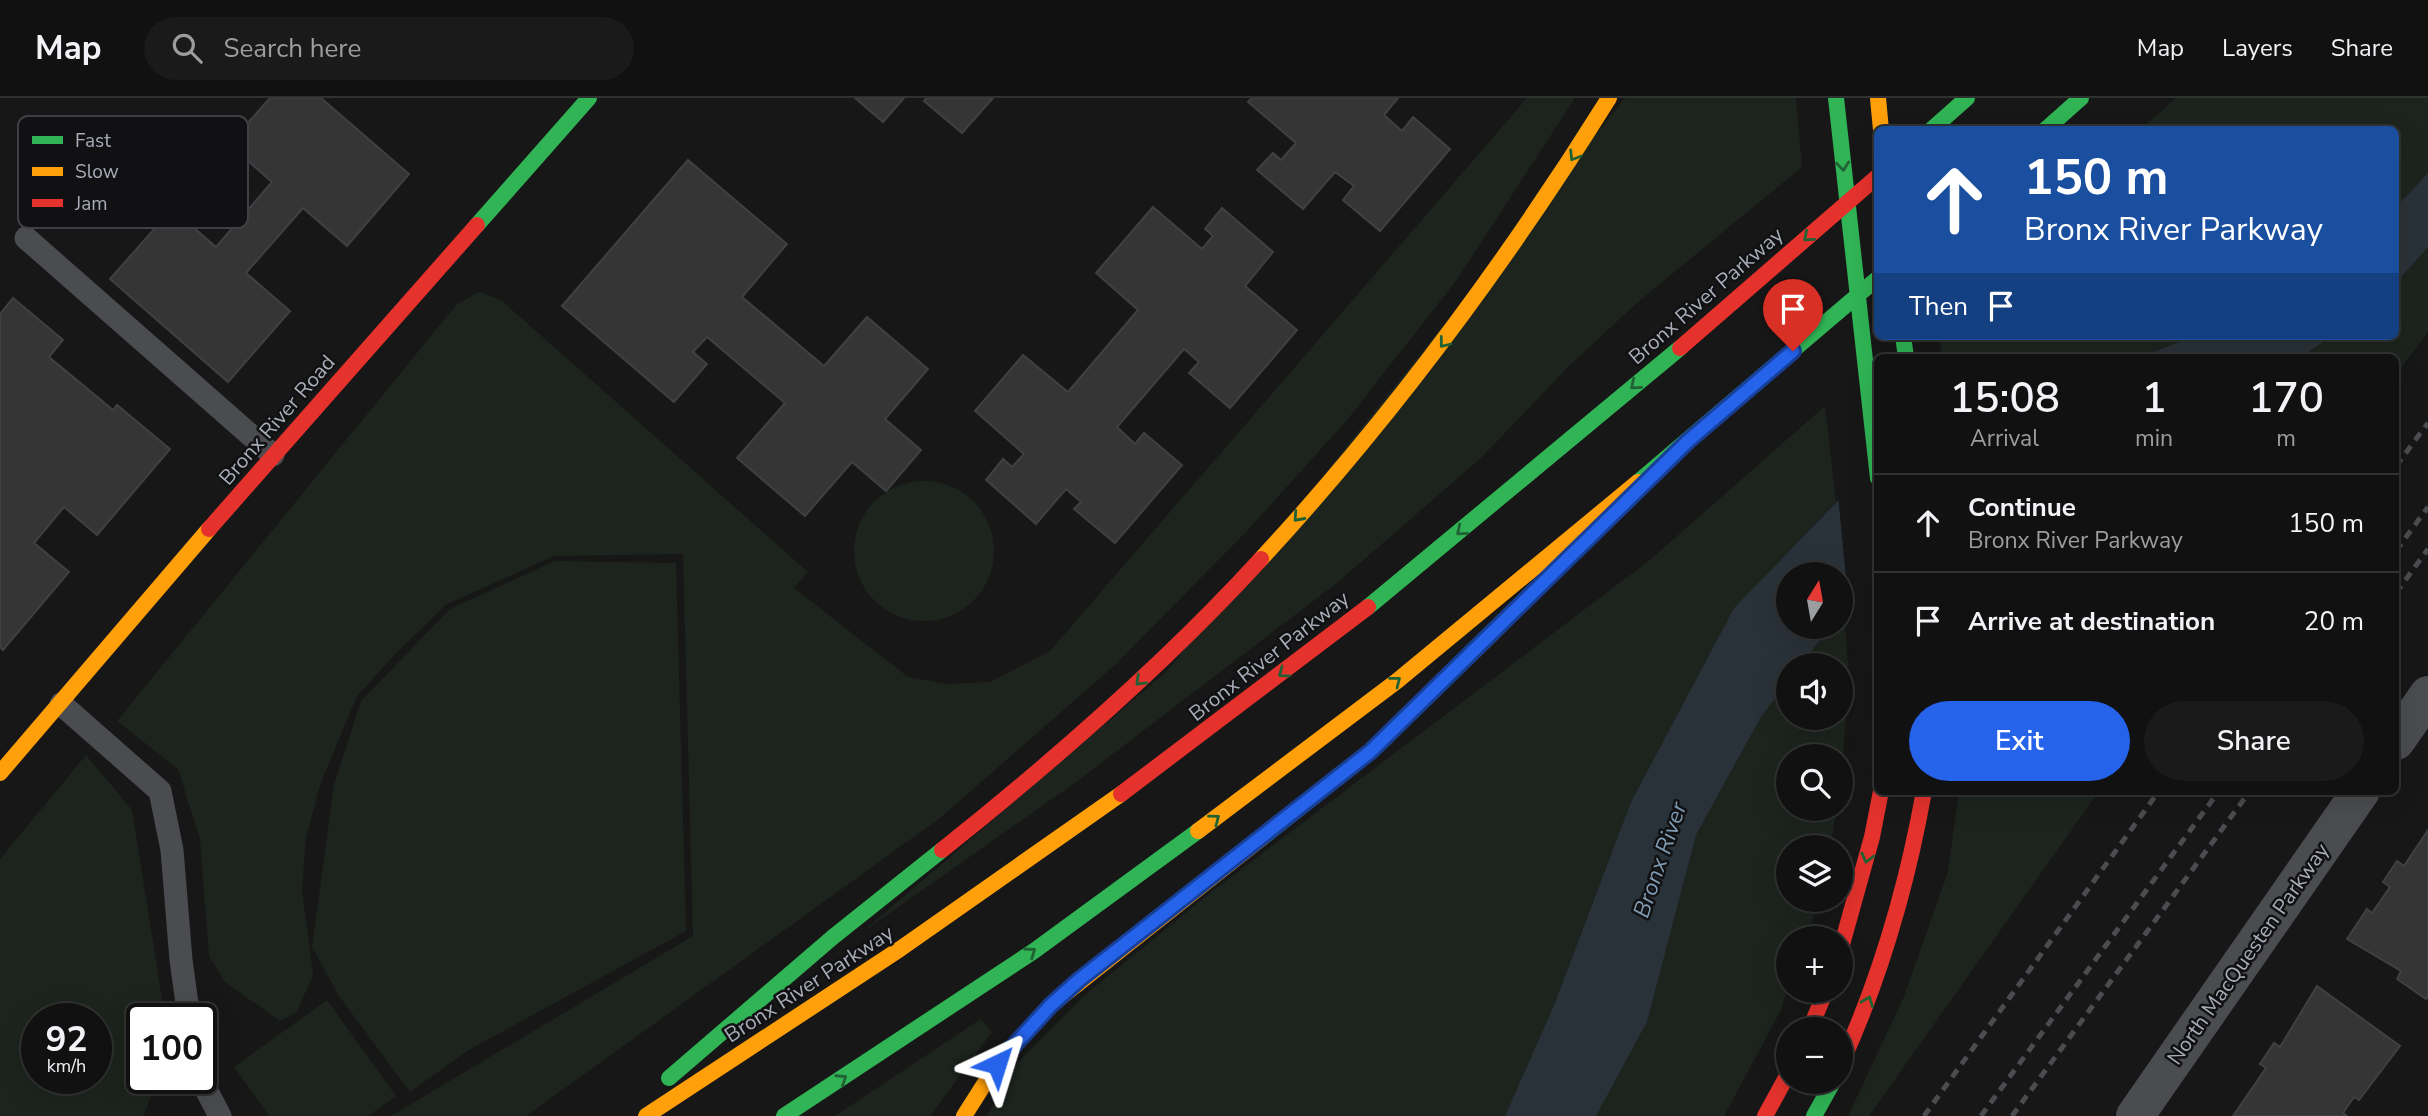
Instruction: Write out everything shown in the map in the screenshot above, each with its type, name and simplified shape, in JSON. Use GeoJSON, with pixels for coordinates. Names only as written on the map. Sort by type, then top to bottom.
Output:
{"type":"FeatureCollection","features":[{"type":"Feature","properties":{"kind":"main road","name":"Bronx River Road"},"geometry":{"type":"LineString","coordinates":[[0,773],[273,456],[589,98]]}},
{"type":"Feature","properties":{"kind":"main road"},"geometry":{"type":"LineString","coordinates":[[625,1116],[806,960],[1063,751],[1211,610],[1357,451],[1437,352],[1532,222],[1609,98]]}},
{"type":"Feature","properties":{"kind":"main road"},"geometry":{"type":"LineString","coordinates":[[1836,98],[1874,442]]}},
{"type":"Feature","properties":{"kind":"main road"},"geometry":{"type":"LineString","coordinates":[[1878,98],[1881,126]]}},
{"type":"Feature","properties":{"kind":"main road"},"geometry":{"type":"LineString","coordinates":[[1935,126],[1961,98]]}},
{"type":"Feature","properties":{"kind":"main road"},"geometry":{"type":"LineString","coordinates":[[1935,126],[1967,98]]}},
{"type":"Feature","properties":{"kind":"main road"},"geometry":{"type":"LineString","coordinates":[[2050,126],[2081,98]]}},
{"type":"Feature","properties":{"kind":"main road","name":"Bronx River Parkway"},"geometry":{"type":"LineString","coordinates":[[646,1116],[951,916],[1080,825],[1303,658],[1566,443],[1874,179]]}},
{"type":"Feature","properties":{"kind":"main road"},"geometry":{"type":"LineString","coordinates":[[784,1116],[1034,951],[1397,681],[1688,441],[1874,281]]}},
{"type":"Feature","properties":{"kind":"main road"},"geometry":{"type":"LineString","coordinates":[[1549,577],[1688,441]]}},
{"type":"Feature","properties":{"kind":"main road"},"geometry":{"type":"LineString","coordinates":[[964,1116],[997,1064],[1051,1005],[1371,751],[1510,616]]}},
{"type":"Feature","properties":{"kind":"main road"},"geometry":{"type":"LineString","coordinates":[[1847,926],[1872,837],[1880,795]]}},
{"type":"Feature","properties":{"kind":"main road"},"geometry":{"type":"LineString","coordinates":[[1853,1036],[1875,984],[1906,889],[1923,795]]}},
{"type":"Feature","properties":{"kind":"main road"},"geometry":{"type":"LineString","coordinates":[[1765,1116],[1777,1094]]}},
{"type":"Feature","properties":{"kind":"main road"},"geometry":{"type":"LineString","coordinates":[[1814,1116],[1826,1094]]}},
{"type":"Feature","properties":{"kind":"street"},"geometry":{"type":"LineString","coordinates":[[2399,737],[2428,695]]}},
{"type":"Feature","properties":{"kind":"street","name":"North MacQuesten Parkway"},"geometry":{"type":"LineString","coordinates":[[2134,1116],[2358,795]]}},
{"type":"Feature","properties":{"kind":"lane"},"geometry":{"type":"LineString","coordinates":[[26,238],[273,456]]}},
{"type":"Feature","properties":{"kind":"lane"},"geometry":{"type":"LineString","coordinates":[[61,704],[160,792],[172,850],[187,1003]]}},
{"type":"Feature","properties":{"kind":"lane"},"geometry":{"type":"LineString","coordinates":[[208,1094],[219,1116]]}},
{"type":"Feature","properties":{"kind":"shaded area"},"geometry":{"type":"Polygon","coordinates":[[[1527,98],[1575,98],[1456,281],[1347,420],[1247,531],[1116,664],[940,818],[526,1116],[391,1116],[693,936],[683,554],[554,556],[447,604],[397,652],[357,696],[320,785],[306,839],[302,890],[313,975],[297,1012],[280,1021],[225,982],[209,956],[200,839],[178,769],[117,721],[457,304],[479,292],[501,300],[808,572],[794,588],[908,677],[947,684],[990,682],[1050,651],[1527,98]]]}},
{"type":"Feature","properties":{"kind":"shaded area"},"geometry":{"type":"Polygon","coordinates":[[[1625,98],[1796,98],[1802,167],[1638,302],[1570,365],[1482,457],[1337,583],[1076,782],[860,934],[1167,671],[1625,98]]]}},
{"type":"Feature","properties":{"kind":"shaded area"},"geometry":{"type":"Polygon","coordinates":[[[2176,98],[2428,98],[2428,173],[2399,204],[2399,126],[2144,126],[2176,98]]]}},
{"type":"Feature","properties":{"kind":"shaded area"},"geometry":{"type":"Polygon","coordinates":[[[2428,247],[2428,332],[2399,371],[2399,354],[2305,354],[2326,340],[2399,340],[2399,280],[2428,247]]]}},
{"type":"Feature","properties":{"kind":"shaded area"},"geometry":{"type":"Polygon","coordinates":[[[1940,340],[2184,340],[2149,354],[1942,354],[1940,340]]]}},
{"type":"Feature","properties":{"kind":"shaded area"},"geometry":{"type":"Polygon","coordinates":[[[1825,406],[1836,502],[1734,608],[1631,802],[1554,1005],[1505,1116],[987,1116],[1018,1062],[1086,994],[1214,890],[1650,560],[1825,406]]]}},
{"type":"Feature","properties":{"kind":"shaded area"},"geometry":{"type":"Polygon","coordinates":[[[924,481],[951,487],[973,502],[988,524],[994,551],[988,578],[973,600],[951,615],[924,621],[897,615],[875,600],[860,578],[854,551],[860,524],[875,502],[897,487],[924,481]]]}},
{"type":"Feature","properties":{"kind":"shaded area"},"geometry":{"type":"Polygon","coordinates":[[[555,561],[676,563],[686,931],[467,1051],[410,1092],[339,996],[312,947],[334,785],[361,701],[450,609],[555,561]]]}},
{"type":"Feature","properties":{"kind":"shaded area"},"geometry":{"type":"Polygon","coordinates":[[[1821,639],[1846,639],[1847,653],[1810,653],[1821,639]]]}},
{"type":"Feature","properties":{"kind":"shaded area"},"geometry":{"type":"Polygon","coordinates":[[[1776,697],[1776,730],[1845,730],[1844,744],[1776,744],[1776,821],[1835,821],[1832,835],[1776,835],[1776,912],[1816,912],[1810,926],[1776,926],[1776,1003],[1783,1003],[1781,1010],[1724,1116],[1596,1116],[1647,1022],[1696,835],[1761,717],[1776,697]]]}},
{"type":"Feature","properties":{"kind":"shaded area"},"geometry":{"type":"Polygon","coordinates":[[[86,755],[132,810],[163,1003],[126,1003],[126,1094],[152,1094],[143,1116],[0,1116],[0,859],[86,755]]]}},
{"type":"Feature","properties":{"kind":"shaded area"},"geometry":{"type":"Polygon","coordinates":[[[1958,795],[2096,795],[1869,1116],[1848,1116],[1903,999],[1948,872],[1958,795]]]}},
{"type":"Feature","properties":{"kind":"shaded area"},"geometry":{"type":"Polygon","coordinates":[[[327,1000],[396,1096],[368,1116],[269,1116],[234,1067],[327,1000]]]}},
{"type":"Feature","properties":{"kind":"shaded area"},"geometry":{"type":"Polygon","coordinates":[[[981,1019],[992,1032],[930,1116],[835,1116],[981,1019]]]}},
{"type":"Feature","properties":{"kind":"water"},"geometry":{"type":"Polygon","coordinates":[[[2428,173],[2428,247],[2399,280],[2399,204],[2428,173]]]}},
{"type":"Feature","properties":{"kind":"water"},"geometry":{"type":"Polygon","coordinates":[[[2184,340],[2326,340],[2305,354],[2149,354],[2184,340]]]}},
{"type":"Feature","properties":{"kind":"water"},"geometry":{"type":"Polygon","coordinates":[[[1852,486],[1874,570],[1874,588],[1853,603],[1853,562],[1778,562],[1852,486]]]}},
{"type":"Feature","properties":{"kind":"water","name":"Bronx River"},"geometry":{"type":"Polygon","coordinates":[[[1776,565],[1776,639],[1821,639],[1810,653],[1776,653],[1776,697],[1761,717],[1696,835],[1647,1022],[1596,1116],[1505,1116],[1554,1005],[1631,802],[1734,608],[1776,565]]]}},
{"type":"Feature","properties":{"kind":"pier"},"geometry":{"type":"Polygon","coordinates":[[[1874,472],[1874,592],[1853,606],[1853,562],[1844,562],[1838,495],[1850,483],[1874,472]]]}},
{"type":"Feature","properties":{"kind":"building"},"geometry":{"type":"Polygon","coordinates":[[[270,98],[321,98],[409,174],[347,246],[303,208],[246,273],[290,311],[228,382],[110,279],[155,228],[194,228],[216,247],[232,228],[248,228],[248,210],[272,182],[248,161],[248,123],[270,98]]]}},
{"type":"Feature","properties":{"kind":"building"},"geometry":{"type":"Polygon","coordinates":[[[855,98],[904,98],[883,122],[855,98]]]}},
{"type":"Feature","properties":{"kind":"building"},"geometry":{"type":"Polygon","coordinates":[[[926,98],[993,98],[962,133],[924,101],[926,98]]]}},
{"type":"Feature","properties":{"kind":"building"},"geometry":{"type":"Polygon","coordinates":[[[1252,98],[1398,98],[1384,115],[1402,131],[1413,117],[1450,149],[1380,231],[1343,200],[1354,186],[1335,172],[1303,209],[1257,170],[1273,153],[1281,160],[1296,143],[1248,102],[1252,98]]]}},
{"type":"Feature","properties":{"kind":"building"},"geometry":{"type":"Polygon","coordinates":[[[688,160],[787,244],[742,297],[824,366],[867,317],[928,369],[885,419],[921,450],[886,491],[852,462],[805,516],[737,458],[785,403],[707,337],[693,352],[707,364],[674,402],[562,306],[688,160]]]}},
{"type":"Feature","properties":{"kind":"building"},"geometry":{"type":"Polygon","coordinates":[[[1153,207],[1202,249],[1213,236],[1205,229],[1222,208],[1273,252],[1245,286],[1297,330],[1230,408],[1189,373],[1199,362],[1184,349],[1117,427],[1135,444],[1144,433],[1182,465],[1115,543],[1074,509],[1081,502],[1066,489],[1036,524],[986,480],[1003,459],[1012,467],[1024,454],[975,411],[1023,355],[1068,392],[1138,310],[1096,273],[1153,207]]]}},
{"type":"Feature","properties":{"kind":"building"},"geometry":{"type":"Polygon","coordinates":[[[13,298],[63,340],[49,357],[113,410],[117,405],[170,449],[97,535],[64,507],[34,543],[69,572],[3,650],[0,647],[0,314],[13,298]]]}},
{"type":"Feature","properties":{"kind":"building"},"geometry":{"type":"Polygon","coordinates":[[[2428,830],[2426,999],[2397,979],[2401,971],[2347,939],[2367,909],[2372,913],[2390,887],[2383,882],[2397,861],[2404,866],[2428,830]]]}},
{"type":"Feature","properties":{"kind":"building"},"geometry":{"type":"Polygon","coordinates":[[[2317,986],[2400,1046],[2359,1100],[2354,1097],[2343,1113],[2347,1116],[2233,1116],[2266,1068],[2260,1064],[2274,1043],[2280,1047],[2317,986]]]}},
{"type":"Feature","properties":{"kind":"railway"},"geometry":{"type":"LineString","coordinates":[[2399,462],[2428,423]]}},
{"type":"Feature","properties":{"kind":"railway"},"geometry":{"type":"LineString","coordinates":[[2399,547],[2428,507]]}},
{"type":"Feature","properties":{"kind":"railway"},"geometry":{"type":"LineString","coordinates":[[2399,589],[2428,549]]}},
{"type":"Feature","properties":{"kind":"railway"},"geometry":{"type":"LineString","coordinates":[[1924,1116],[2156,795]]}},
{"type":"Feature","properties":{"kind":"railway"},"geometry":{"type":"LineString","coordinates":[[1981,1116],[2216,795]]}},
{"type":"Feature","properties":{"kind":"railway"},"geometry":{"type":"LineString","coordinates":[[2012,1116],[2247,795]]}},
{"type":"Feature","properties":{"kind":"traffic: fast"},"geometry":{"type":"LineString","coordinates":[[477,225],[589,98]]}},
{"type":"Feature","properties":{"kind":"traffic: fast"},"geometry":{"type":"LineString","coordinates":[[1836,98],[1874,442]]}},
{"type":"Feature","properties":{"kind":"traffic: fast"},"geometry":{"type":"LineString","coordinates":[[1936,126],[1967,98]]}},
{"type":"Feature","properties":{"kind":"traffic: fast"},"geometry":{"type":"LineString","coordinates":[[2050,126],[2081,98]]}},
{"type":"Feature","properties":{"kind":"traffic: fast"},"geometry":{"type":"LineString","coordinates":[[1638,482],[1874,281]]}},
{"type":"Feature","properties":{"kind":"traffic: fast"},"geometry":{"type":"LineString","coordinates":[[1904,340],[1906,354]]}},
{"type":"Feature","properties":{"kind":"traffic: fast"},"geometry":{"type":"LineString","coordinates":[[1368,607],[1680,348]]}},
{"type":"Feature","properties":{"kind":"traffic: fast"},"geometry":{"type":"LineString","coordinates":[[1263,837],[1371,751],[1502,624]]}},
{"type":"Feature","properties":{"kind":"traffic: fast"},"geometry":{"type":"LineString","coordinates":[[784,1116],[1034,951],[1198,831]]}},
{"type":"Feature","properties":{"kind":"traffic: fast"},"geometry":{"type":"LineString","coordinates":[[669,1078],[833,937],[942,850]]}},
{"type":"Feature","properties":{"kind":"traffic: fast"},"geometry":{"type":"LineString","coordinates":[[1814,1116],[1826,1094]]}},
{"type":"Feature","properties":{"kind":"traffic: slow"},"geometry":{"type":"LineString","coordinates":[[1261,559],[1357,450],[1446,337],[1530,220],[1609,98]]}},
{"type":"Feature","properties":{"kind":"traffic: slow"},"geometry":{"type":"LineString","coordinates":[[1878,98],[1881,126]]}},
{"type":"Feature","properties":{"kind":"traffic: slow"},"geometry":{"type":"LineString","coordinates":[[1198,831],[1397,681],[1638,482]]}},
{"type":"Feature","properties":{"kind":"traffic: slow"},"geometry":{"type":"LineString","coordinates":[[0,773],[209,529]]}},
{"type":"Feature","properties":{"kind":"traffic: slow"},"geometry":{"type":"LineString","coordinates":[[646,1116],[900,949],[1121,794]]}},
{"type":"Feature","properties":{"kind":"traffic: slow"},"geometry":{"type":"LineString","coordinates":[[964,1116],[997,1064],[1051,1005],[1263,837]]}},
{"type":"Feature","properties":{"kind":"traffic: jam"},"geometry":{"type":"LineString","coordinates":[[1680,348],[1874,179]]}},
{"type":"Feature","properties":{"kind":"traffic: jam"},"geometry":{"type":"LineString","coordinates":[[209,529],[477,225]]}},
{"type":"Feature","properties":{"kind":"traffic: jam"},"geometry":{"type":"LineString","coordinates":[[942,850],[1108,710],[1186,637],[1261,559]]}},
{"type":"Feature","properties":{"kind":"traffic: jam"},"geometry":{"type":"LineString","coordinates":[[1121,794],[1368,607]]}},
{"type":"Feature","properties":{"kind":"traffic: jam"},"geometry":{"type":"LineString","coordinates":[[1847,926],[1872,837],[1880,795]]}},
{"type":"Feature","properties":{"kind":"traffic: jam"},"geometry":{"type":"LineString","coordinates":[[1853,1036],[1880,964],[1901,896],[1923,795]]}},
{"type":"Feature","properties":{"kind":"traffic: jam"},"geometry":{"type":"LineString","coordinates":[[1815,1017],[1821,1003]]}},
{"type":"Feature","properties":{"kind":"traffic: jam"},"geometry":{"type":"LineString","coordinates":[[1765,1116],[1777,1094]]}},
{"type":"Feature","properties":{"kind":"route"},"geometry":{"type":"LineString","coordinates":[[997,1064],[1051,1005],[1079,980],[1371,751],[1688,441],[1793,351]]}}]}
